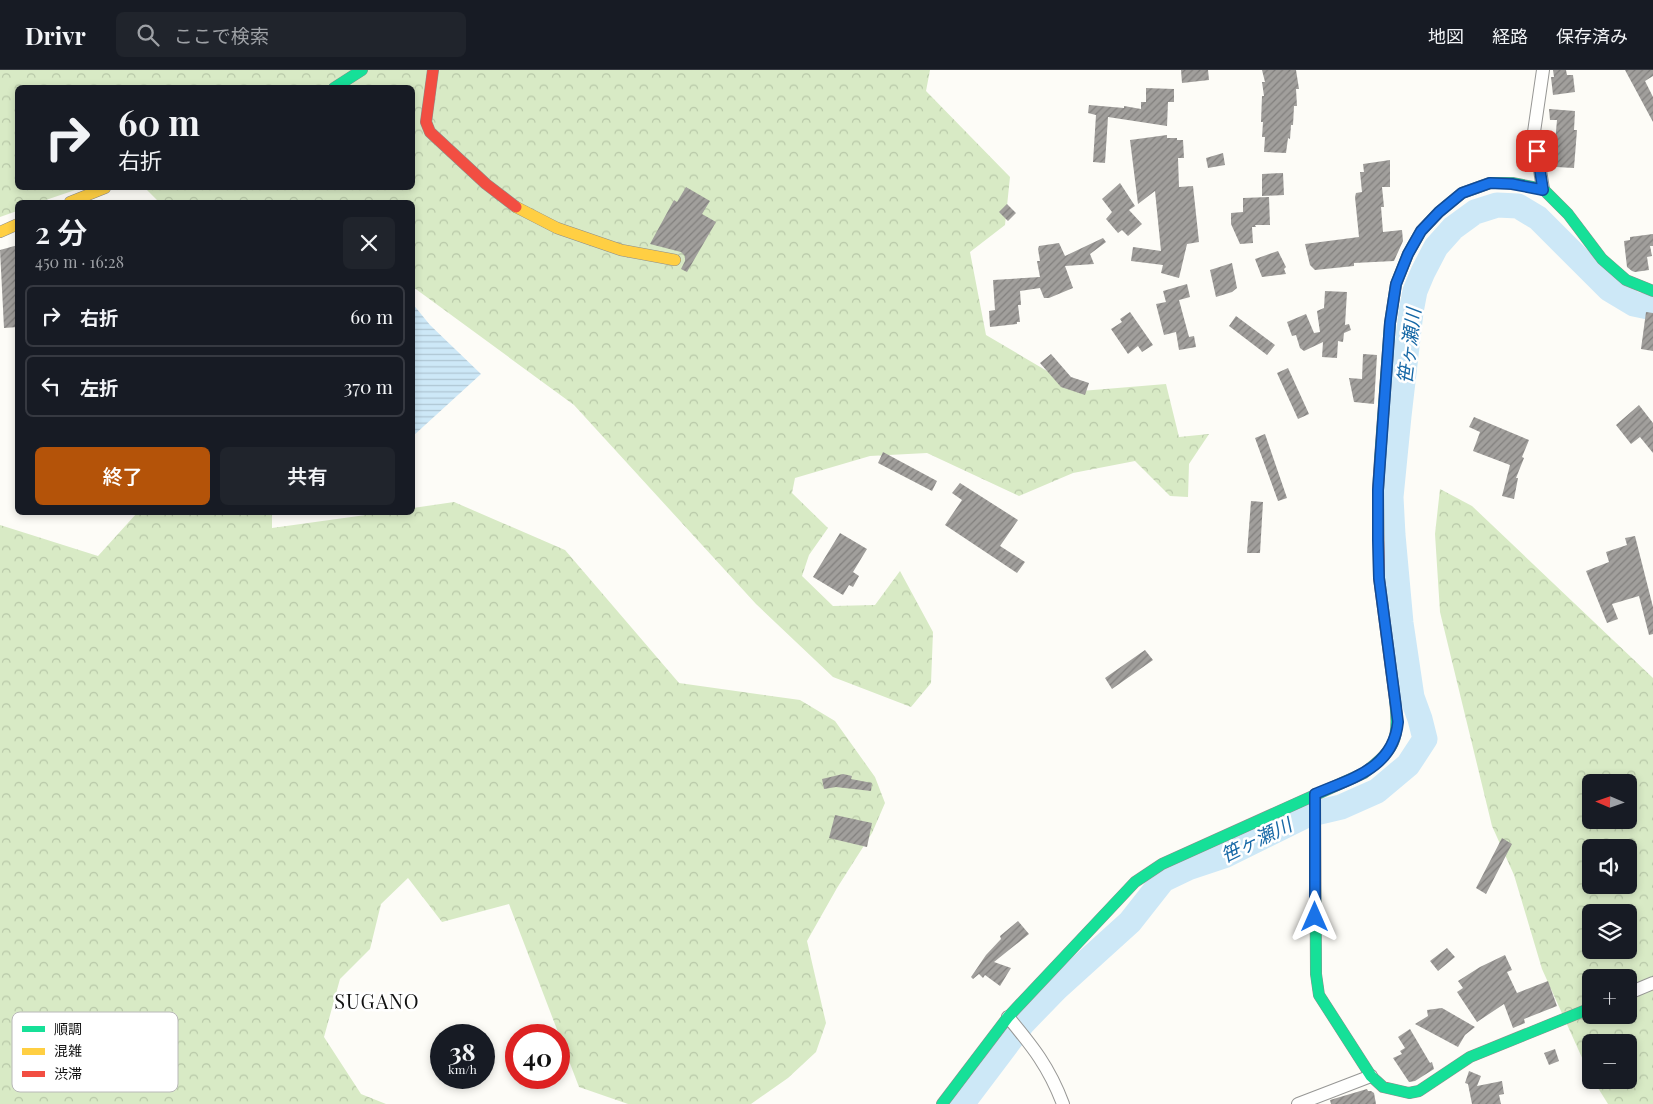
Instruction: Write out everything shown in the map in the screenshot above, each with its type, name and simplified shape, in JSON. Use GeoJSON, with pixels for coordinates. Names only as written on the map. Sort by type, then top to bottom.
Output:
{"type":"FeatureCollection","features":[{"type":"Feature","properties":{"kind":"street"},"geometry":{"type":"LineString","coordinates":[[339,85],[362,70]]}},
{"type":"Feature","properties":{"kind":"street"},"geometry":{"type":"LineString","coordinates":[[433,70],[426,122],[430,132],[486,184],[522,211],[557,228],[621,250],[675,260]]}},
{"type":"Feature","properties":{"kind":"street"},"geometry":{"type":"LineString","coordinates":[[1543,70],[1534,132],[1543,190]]}},
{"type":"Feature","properties":{"kind":"street"},"geometry":{"type":"LineString","coordinates":[[942,1104],[1010,1020],[1135,882],[1162,864],[1315,799],[1375,766],[1385,757],[1392,746],[1398,722],[1379,578],[1378,490],[1390,323],[1396,284],[1408,254],[1421,231],[1439,212],[1462,193],[1490,183],[1512,184],[1543,190],[1568,214],[1602,259],[1626,280],[1653,291]]}},
{"type":"Feature","properties":{"kind":"street"},"geometry":{"type":"LineString","coordinates":[[75,200],[100,190]]}},
{"type":"Feature","properties":{"kind":"street"},"geometry":{"type":"LineString","coordinates":[[0,232],[15,225]]}},
{"type":"Feature","properties":{"kind":"street"},"geometry":{"type":"LineString","coordinates":[[1315,799],[1316,974],[1319,995],[1371,1076],[1383,1088],[1409,1093],[1419,1091],[1470,1057],[1582,1012]]}},
{"type":"Feature","properties":{"kind":"street"},"geometry":{"type":"LineString","coordinates":[[1637,990],[1653,983]]}},
{"type":"Feature","properties":{"kind":"street"},"geometry":{"type":"LineString","coordinates":[[1010,1020],[1044,1062],[1063,1104]]}},
{"type":"Feature","properties":{"kind":"street"},"geometry":{"type":"LineString","coordinates":[[1298,1104],[1371,1076]]}},
{"type":"Feature","properties":{"kind":"green space"},"geometry":{"type":"Polygon","coordinates":[[[0,70],[930,70],[926,91],[1010,177],[1005,225],[970,252],[986,335],[1081,391],[1166,384],[1179,437],[1209,434],[1189,464],[1188,497],[1170,496],[1135,461],[1073,473],[1019,496],[927,453],[870,456],[795,478],[792,493],[828,528],[809,555],[802,576],[833,606],[875,605],[900,571],[933,632],[931,683],[911,707],[833,677],[756,604],[574,405],[415,288],[415,200],[157,200],[147,190],[415,190],[415,85],[15,85],[15,190],[75,190],[46,200],[15,200],[15,212],[0,217],[0,70]]]}},
{"type":"Feature","properties":{"kind":"green space"},"geometry":{"type":"Polygon","coordinates":[[[1440,489],[1472,506],[1653,678],[1653,1104],[1608,1104],[1599,1089],[1637,1089],[1637,1034],[1582,1034],[1582,1057],[1542,969],[1514,875],[1492,826],[1440,612],[1435,534],[1440,489]]]}},
{"type":"Feature","properties":{"kind":"green space"},"geometry":{"type":"Polygon","coordinates":[[[454,502],[565,550],[679,683],[800,700],[835,721],[875,777],[885,803],[872,833],[837,888],[807,941],[826,1023],[816,1052],[788,1078],[751,1104],[628,1104],[579,1087],[570,1063],[570,1024],[555,1024],[509,904],[442,922],[408,878],[381,904],[370,949],[340,979],[324,1037],[361,1094],[386,1104],[0,1104],[0,525],[98,556],[135,515],[272,515],[272,528],[366,515],[415,515],[415,508],[454,502]]]}},
{"type":"Feature","properties":{"kind":"water"},"geometry":{"type":"Polygon","coordinates":[[[415,307],[430,325],[481,374],[415,434],[415,307]]]}},
{"type":"Feature","properties":{"kind":"building"},"geometry":{"type":"Polygon","coordinates":[[[1181,70],[1208,70],[1209,80],[1182,83],[1181,70]]]}},
{"type":"Feature","properties":{"kind":"building"},"geometry":{"type":"Polygon","coordinates":[[[1262,70],[1296,70],[1299,89],[1296,89],[1297,106],[1294,106],[1293,125],[1291,125],[1286,153],[1264,152],[1265,137],[1262,137],[1263,122],[1261,122],[1262,96],[1264,96],[1262,82],[1265,82],[1262,70]]]}},
{"type":"Feature","properties":{"kind":"building"},"geometry":{"type":"Polygon","coordinates":[[[1553,70],[1566,70],[1567,75],[1573,75],[1575,92],[1553,95],[1551,77],[1554,77],[1553,70]]]}},
{"type":"Feature","properties":{"kind":"building"},"geometry":{"type":"Polygon","coordinates":[[[1625,70],[1653,70],[1653,76],[1645,81],[1653,97],[1653,122],[1625,70]]]}},
{"type":"Feature","properties":{"kind":"building"},"geometry":{"type":"Polygon","coordinates":[[[1146,88],[1174,89],[1174,102],[1168,102],[1167,126],[1108,117],[1105,163],[1093,162],[1096,115],[1088,113],[1089,105],[1124,108],[1124,106],[1141,109],[1141,102],[1146,102],[1146,88]]]}},
{"type":"Feature","properties":{"kind":"building"},"geometry":{"type":"Polygon","coordinates":[[[1549,109],[1575,111],[1574,130],[1577,130],[1574,168],[1556,167],[1557,154],[1554,154],[1557,120],[1550,120],[1549,109]]]}},
{"type":"Feature","properties":{"kind":"building"},"geometry":{"type":"Polygon","coordinates":[[[1167,135],[1167,138],[1183,140],[1184,158],[1178,158],[1179,187],[1193,186],[1199,242],[1187,244],[1179,278],[1161,273],[1163,265],[1131,261],[1133,247],[1161,251],[1155,191],[1138,204],[1130,140],[1167,135]]]}},
{"type":"Feature","properties":{"kind":"building"},"geometry":{"type":"Polygon","coordinates":[[[1223,153],[1225,165],[1208,168],[1206,158],[1223,153]]]}},
{"type":"Feature","properties":{"kind":"building"},"geometry":{"type":"Polygon","coordinates":[[[1390,160],[1390,187],[1382,187],[1384,207],[1381,207],[1383,232],[1402,230],[1403,241],[1394,261],[1354,263],[1354,266],[1315,270],[1310,265],[1305,244],[1359,237],[1355,197],[1356,193],[1362,192],[1360,172],[1364,172],[1363,164],[1390,160]]]}},
{"type":"Feature","properties":{"kind":"building"},"geometry":{"type":"Polygon","coordinates":[[[1283,173],[1284,195],[1262,196],[1262,174],[1283,173]]]}},
{"type":"Feature","properties":{"kind":"building"},"geometry":{"type":"Polygon","coordinates":[[[1120,183],[1135,206],[1129,210],[1142,224],[1128,236],[1122,230],[1118,233],[1106,219],[1112,212],[1102,199],[1120,183]]]}},
{"type":"Feature","properties":{"kind":"building"},"geometry":{"type":"Polygon","coordinates":[[[686,187],[710,201],[702,214],[716,222],[687,272],[681,269],[685,256],[681,252],[650,244],[674,200],[677,202],[686,187]]]}},
{"type":"Feature","properties":{"kind":"building"},"geometry":{"type":"Polygon","coordinates":[[[1269,197],[1270,225],[1255,225],[1256,227],[1252,227],[1253,243],[1240,244],[1231,224],[1231,213],[1243,212],[1243,198],[1269,197]]]}},
{"type":"Feature","properties":{"kind":"building"},"geometry":{"type":"Polygon","coordinates":[[[1007,204],[1016,213],[1008,221],[999,212],[1007,204]]]}},
{"type":"Feature","properties":{"kind":"building"},"geometry":{"type":"Polygon","coordinates":[[[1653,234],[1653,246],[1650,246],[1652,256],[1647,257],[1649,270],[1632,271],[1627,267],[1624,241],[1630,240],[1630,237],[1653,234]]]}},
{"type":"Feature","properties":{"kind":"building"},"geometry":{"type":"Polygon","coordinates":[[[1103,238],[1106,242],[1090,254],[1094,264],[1065,266],[1073,288],[1049,298],[1044,298],[1040,288],[1020,291],[1021,305],[1018,305],[1020,322],[990,327],[989,311],[995,310],[993,280],[1040,277],[1037,261],[1040,261],[1039,246],[1059,243],[1065,256],[1103,238]]]}},
{"type":"Feature","properties":{"kind":"building"},"geometry":{"type":"Polygon","coordinates":[[[15,246],[15,327],[4,328],[0,250],[15,246]]]}},
{"type":"Feature","properties":{"kind":"building"},"geometry":{"type":"Polygon","coordinates":[[[1278,251],[1286,267],[1284,269],[1286,274],[1262,277],[1255,259],[1278,251]]]}},
{"type":"Feature","properties":{"kind":"building"},"geometry":{"type":"Polygon","coordinates":[[[1232,263],[1237,288],[1232,292],[1216,297],[1210,270],[1232,263]]]}},
{"type":"Feature","properties":{"kind":"building"},"geometry":{"type":"Polygon","coordinates":[[[1187,284],[1190,297],[1179,300],[1189,337],[1194,336],[1196,347],[1179,350],[1176,332],[1164,335],[1156,304],[1166,302],[1163,291],[1187,284]]]}},
{"type":"Feature","properties":{"kind":"building"},"geometry":{"type":"Polygon","coordinates":[[[1325,291],[1347,292],[1345,325],[1349,324],[1351,330],[1344,333],[1343,342],[1338,341],[1337,358],[1322,357],[1323,342],[1304,351],[1300,348],[1296,335],[1292,336],[1287,322],[1306,314],[1314,333],[1320,332],[1317,311],[1324,308],[1325,291]]]}},
{"type":"Feature","properties":{"kind":"building"},"geometry":{"type":"Polygon","coordinates":[[[1130,312],[1153,345],[1142,352],[1138,346],[1128,354],[1111,329],[1122,322],[1120,319],[1130,312]]]}},
{"type":"Feature","properties":{"kind":"building"},"geometry":{"type":"Polygon","coordinates":[[[1646,312],[1653,313],[1653,351],[1641,349],[1646,312]]]}},
{"type":"Feature","properties":{"kind":"building"},"geometry":{"type":"Polygon","coordinates":[[[1236,316],[1275,345],[1267,355],[1229,326],[1236,316]]]}},
{"type":"Feature","properties":{"kind":"building"},"geometry":{"type":"Polygon","coordinates":[[[1051,354],[1071,377],[1089,383],[1085,395],[1061,387],[1040,363],[1051,354]]]}},
{"type":"Feature","properties":{"kind":"building"},"geometry":{"type":"Polygon","coordinates":[[[1363,354],[1377,355],[1374,404],[1354,402],[1349,378],[1362,379],[1363,354]]]}},
{"type":"Feature","properties":{"kind":"building"},"geometry":{"type":"Polygon","coordinates":[[[1288,368],[1309,414],[1298,419],[1277,373],[1288,368]]]}},
{"type":"Feature","properties":{"kind":"building"},"geometry":{"type":"Polygon","coordinates":[[[1639,405],[1653,423],[1653,453],[1640,437],[1631,444],[1616,425],[1639,405]]]}},
{"type":"Feature","properties":{"kind":"building"},"geometry":{"type":"Polygon","coordinates":[[[1474,417],[1529,440],[1516,478],[1518,478],[1514,499],[1502,496],[1510,465],[1473,451],[1480,432],[1469,427],[1474,417]]]}},
{"type":"Feature","properties":{"kind":"building"},"geometry":{"type":"Polygon","coordinates":[[[1265,434],[1287,498],[1278,501],[1255,438],[1265,434]]]}},
{"type":"Feature","properties":{"kind":"building"},"geometry":{"type":"Polygon","coordinates":[[[883,452],[937,481],[932,491],[878,463],[883,452]]]}},
{"type":"Feature","properties":{"kind":"building"},"geometry":{"type":"Polygon","coordinates":[[[960,483],[1018,520],[1000,546],[1025,562],[1017,573],[945,525],[962,500],[952,493],[960,483]]]}},
{"type":"Feature","properties":{"kind":"building"},"geometry":{"type":"Polygon","coordinates":[[[1251,501],[1263,502],[1260,553],[1247,553],[1251,501]]]}},
{"type":"Feature","properties":{"kind":"building"},"geometry":{"type":"Polygon","coordinates":[[[840,533],[867,549],[853,572],[859,576],[853,587],[849,585],[843,595],[813,577],[840,533]]]}},
{"type":"Feature","properties":{"kind":"building"},"geometry":{"type":"Polygon","coordinates":[[[1635,536],[1653,607],[1653,634],[1649,635],[1639,596],[1612,604],[1618,619],[1607,623],[1586,571],[1609,562],[1606,552],[1627,545],[1625,538],[1635,536]]]}},
{"type":"Feature","properties":{"kind":"building"},"geometry":{"type":"Polygon","coordinates":[[[1145,650],[1153,660],[1112,689],[1105,678],[1145,650]]]}},
{"type":"Feature","properties":{"kind":"building"},"geometry":{"type":"Polygon","coordinates":[[[843,774],[852,776],[851,779],[872,783],[871,791],[836,787],[824,789],[822,779],[843,774]]]}},
{"type":"Feature","properties":{"kind":"building"},"geometry":{"type":"Polygon","coordinates":[[[835,815],[872,823],[867,847],[829,838],[835,815]]]}},
{"type":"Feature","properties":{"kind":"building"},"geometry":{"type":"Polygon","coordinates":[[[1502,838],[1512,844],[1486,894],[1476,888],[1502,838]]]}},
{"type":"Feature","properties":{"kind":"building"},"geometry":{"type":"Polygon","coordinates":[[[1018,921],[1029,934],[994,962],[1011,968],[1000,986],[985,975],[983,978],[979,974],[973,979],[971,977],[986,955],[1001,939],[1000,936],[1018,921]]]}},
{"type":"Feature","properties":{"kind":"building"},"geometry":{"type":"Polygon","coordinates":[[[1447,948],[1455,957],[1438,971],[1430,961],[1447,948]]]}},
{"type":"Feature","properties":{"kind":"building"},"geometry":{"type":"Polygon","coordinates":[[[1505,955],[1512,970],[1507,972],[1517,993],[1548,981],[1557,1006],[1524,1019],[1525,1023],[1513,1028],[1504,1004],[1477,1022],[1457,992],[1463,988],[1458,981],[1480,967],[1505,955]]]}},
{"type":"Feature","properties":{"kind":"building"},"geometry":{"type":"Polygon","coordinates":[[[1442,1008],[1475,1027],[1465,1035],[1458,1047],[1415,1024],[1428,1016],[1427,1010],[1442,1008]]]}},
{"type":"Feature","properties":{"kind":"building"},"geometry":{"type":"Polygon","coordinates":[[[1410,1029],[1430,1063],[1432,1062],[1434,1069],[1415,1081],[1409,1082],[1393,1058],[1402,1054],[1400,1051],[1405,1048],[1398,1037],[1410,1029]]]}},
{"type":"Feature","properties":{"kind":"building"},"geometry":{"type":"Polygon","coordinates":[[[1555,1049],[1559,1061],[1549,1065],[1544,1053],[1555,1049]]]}},
{"type":"Feature","properties":{"kind":"building"},"geometry":{"type":"Polygon","coordinates":[[[1469,1071],[1481,1076],[1477,1086],[1502,1081],[1504,1094],[1499,1095],[1501,1104],[1472,1104],[1468,1084],[1465,1083],[1469,1071]]]}},
{"type":"Feature","properties":{"kind":"building"},"geometry":{"type":"Polygon","coordinates":[[[1367,1089],[1374,1093],[1376,1104],[1331,1104],[1330,1100],[1367,1089]]]}},
{"type":"Feature","properties":{"kind":"waterway","name":"笹ヶ瀬川"},"geometry":{"type":"LineString","coordinates":[[962,1104],[1023,1023],[1056,989],[1130,922],[1163,880],[1188,868],[1224,856],[1307,815],[1341,807],[1377,791],[1408,765],[1425,739],[1412,697],[1401,623],[1391,497],[1411,312],[1415,291],[1436,247],[1453,228],[1475,212],[1497,205],[1518,206],[1538,218],[1609,289],[1634,304],[1653,308]]}},
{"type":"Feature","properties":{"kind":"traffic: fast"},"geometry":{"type":"LineString","coordinates":[[339,85],[362,70]]}},
{"type":"Feature","properties":{"kind":"traffic: fast"},"geometry":{"type":"LineString","coordinates":[[1380,459],[1390,323],[1396,284],[1408,254],[1421,231],[1439,212],[1462,193],[1490,183],[1512,183],[1543,189],[1568,214],[1602,259],[1626,280],[1653,291]]}},
{"type":"Feature","properties":{"kind":"traffic: fast"},"geometry":{"type":"LineString","coordinates":[[942,1104],[1008,1017],[1135,882],[1162,864],[1364,773],[1383,757],[1393,742],[1397,725],[1395,700]]}},
{"type":"Feature","properties":{"kind":"traffic: fast"},"geometry":{"type":"LineString","coordinates":[[1315,794],[1316,974],[1319,995],[1371,1076],[1383,1087],[1409,1093],[1419,1091],[1470,1057],[1582,1012]]}},
{"type":"Feature","properties":{"kind":"traffic: slow"},"geometry":{"type":"LineString","coordinates":[[75,200],[100,190]]}},
{"type":"Feature","properties":{"kind":"traffic: slow"},"geometry":{"type":"LineString","coordinates":[[516,207],[557,228],[621,250],[675,260]]}},
{"type":"Feature","properties":{"kind":"traffic: slow"},"geometry":{"type":"LineString","coordinates":[[0,232],[15,225]]}},
{"type":"Feature","properties":{"kind":"traffic: jam"},"geometry":{"type":"LineString","coordinates":[[433,70],[426,122],[430,132],[486,184],[516,207]]}},
{"type":"Feature","properties":{"kind":"traffic: jam"},"geometry":{"type":"LineString","coordinates":[[1380,459],[1378,490],[1379,578],[1395,700]]}},
{"type":"Feature","properties":{"kind":"district","name":"SUGANO"},"geometry":{"type":"Point","coordinates":[377,1002]}},
{"type":"Feature","properties":{"kind":"route"},"geometry":{"type":"LineString","coordinates":[[1315,917],[1315,794],[1364,773],[1375,766],[1385,757],[1392,746],[1398,722],[1379,578],[1378,540],[1378,490],[1390,323],[1396,284],[1408,254],[1421,231],[1439,212],[1462,193],[1490,183],[1512,184],[1543,190],[1537,151]]}}]}
